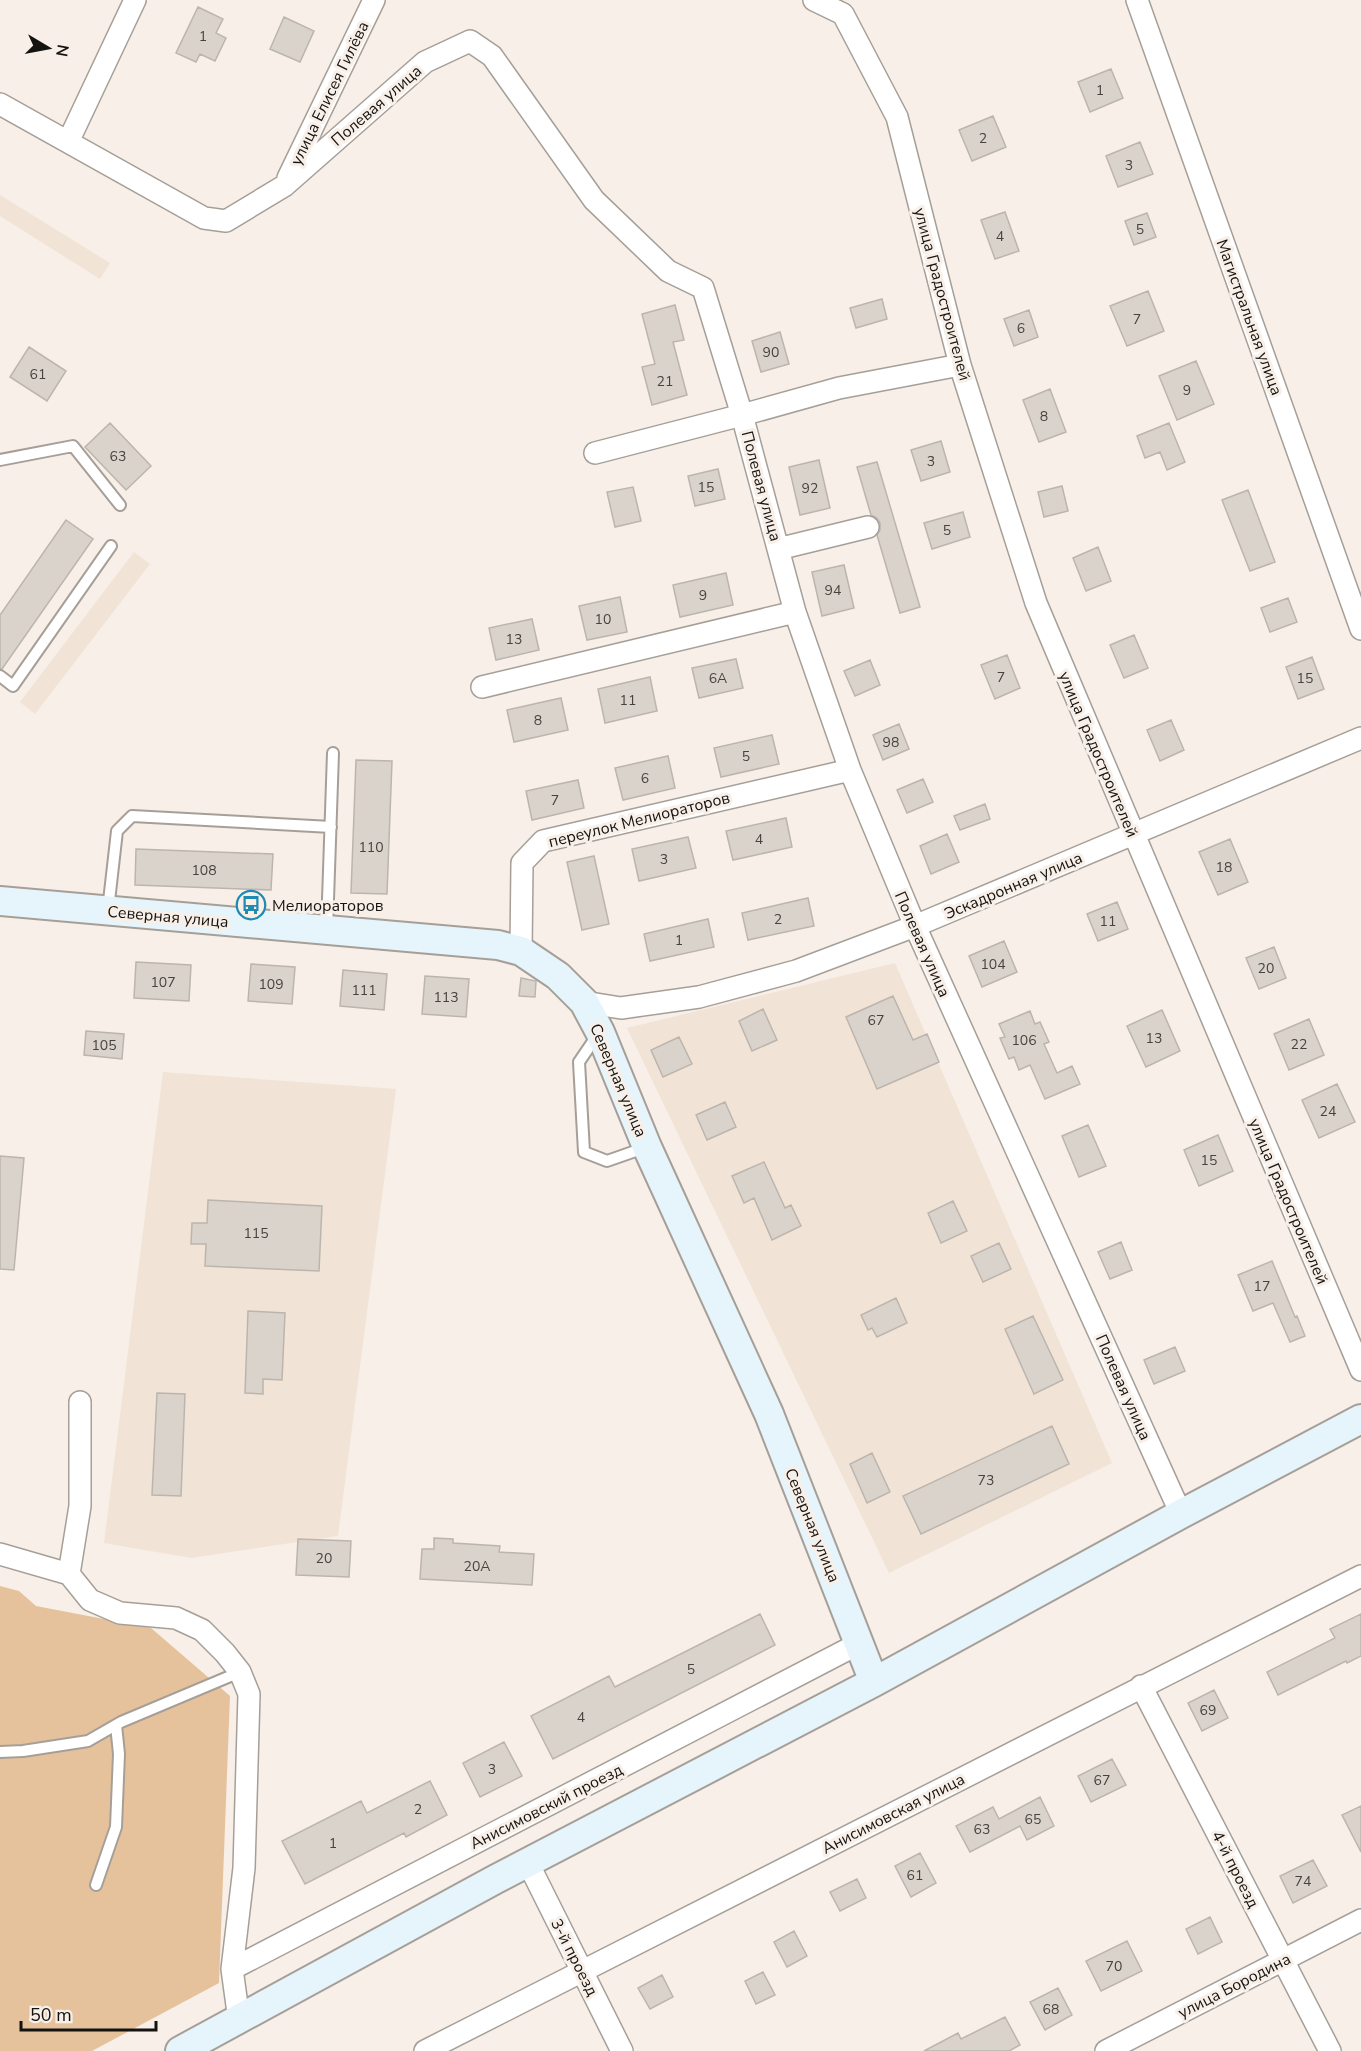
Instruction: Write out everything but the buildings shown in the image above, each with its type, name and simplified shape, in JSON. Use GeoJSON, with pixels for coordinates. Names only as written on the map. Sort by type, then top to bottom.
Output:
{"type":"FeatureCollection","features":[{"type":"Feature","properties":{"kind":"street"},"geometry":{"type":"LineString","coordinates":[[68,142],[135,0]]}},
{"type":"Feature","properties":{"kind":"street","name":"улица Елисея Гилёва"},"geometry":{"type":"LineString","coordinates":[[284,186],[374,0]]}},
{"type":"Feature","properties":{"kind":"street","name":"улица Градостроителей"},"geometry":{"type":"LineString","coordinates":[[814,0],[843,14],[897,117],[960,365],[1036,603],[1361,1370]]}},
{"type":"Feature","properties":{"kind":"street","name":"Магистральная улица"},"geometry":{"type":"LineString","coordinates":[[1138,3],[1361,629]]}},
{"type":"Feature","properties":{"kind":"street","name":"Полевая улица"},"geometry":{"type":"LineString","coordinates":[[0,104],[204,218],[226,221],[284,186],[425,62],[470,41],[492,56],[594,200],[668,271],[703,288],[742,415],[795,612],[850,770],[915,926],[1181,1514]]}},
{"type":"Feature","properties":{"kind":"street"},"geometry":{"type":"LineString","coordinates":[[595,453],[839,388],[960,365]]}},
{"type":"Feature","properties":{"kind":"street"},"geometry":{"type":"LineString","coordinates":[[778,549],[868,527]]}},
{"type":"Feature","properties":{"kind":"street"},"geometry":{"type":"LineString","coordinates":[[482,687],[795,612]]}},
{"type":"Feature","properties":{"kind":"street","name":"Эскадронная улица"},"geometry":{"type":"LineString","coordinates":[[584,1002],[621,1008],[699,997],[796,971],[915,926],[1361,738]]}},
{"type":"Feature","properties":{"kind":"street","name":"переулок Мелиораторов"},"geometry":{"type":"LineString","coordinates":[[521,951],[522,863],[543,841],[850,770]]}},
{"type":"Feature","properties":{"kind":"street","name":"Северная улица"},"geometry":{"type":"LineString","coordinates":[[0,901],[498,945],[521,951],[558,976],[584,1002],[600,1032],[647,1147],[769,1414],[874,1682]]}},
{"type":"Feature","properties":{"kind":"street"},"geometry":{"type":"LineString","coordinates":[[69,1574],[80,1506],[80,1402]]}},
{"type":"Feature","properties":{"kind":"street"},"geometry":{"type":"LineString","coordinates":[[180,2051],[528,1863],[874,1682],[1181,1514],[1361,1419]]}},
{"type":"Feature","properties":{"kind":"street"},"geometry":{"type":"LineString","coordinates":[[0,1554],[69,1574],[90,1600],[120,1613],[176,1618],[202,1630],[240,1672],[249,1694],[244,1868],[232,1969],[239,2020]]}},
{"type":"Feature","properties":{"kind":"street","name":"Анисимовская улица"},"geometry":{"type":"LineString","coordinates":[[425,2051],[1361,1576]]}},
{"type":"Feature","properties":{"kind":"street","name":"Анисимовский проезд"},"geometry":{"type":"LineString","coordinates":[[232,1969],[860,1643]]}},
{"type":"Feature","properties":{"kind":"street","name":"4-й проезд"},"geometry":{"type":"LineString","coordinates":[[1141,1686],[1330,2051]]}},
{"type":"Feature","properties":{"kind":"street","name":"3-й проезд"},"geometry":{"type":"LineString","coordinates":[[528,1863],[622,2051]]}},
{"type":"Feature","properties":{"kind":"street","name":"улица Бородина"},"geometry":{"type":"LineString","coordinates":[[1106,2051],[1361,1920]]}},
{"type":"Feature","properties":{"kind":"lane"},"geometry":{"type":"LineString","coordinates":[[0,460],[73,446],[120,505]]}},
{"type":"Feature","properties":{"kind":"lane"},"geometry":{"type":"LineString","coordinates":[[0,676],[13,686],[111,546]]}},
{"type":"Feature","properties":{"kind":"lane"},"geometry":{"type":"LineString","coordinates":[[327,930],[333,753]]}},
{"type":"Feature","properties":{"kind":"lane"},"geometry":{"type":"LineString","coordinates":[[108,911],[117,831],[132,816],[331,827]]}},
{"type":"Feature","properties":{"kind":"lane"},"geometry":{"type":"LineString","coordinates":[[600,1032],[579,1062],[584,1152],[607,1161],[647,1147]]}},
{"type":"Feature","properties":{"kind":"lane"},"geometry":{"type":"LineString","coordinates":[[0,1752],[23,1751],[88,1741],[116,1725],[240,1672]]}},
{"type":"Feature","properties":{"kind":"lane"},"geometry":{"type":"LineString","coordinates":[[96,1885],[116,1827],[119,1754],[116,1725]]}},
{"type":"Feature","properties":{"kind":"shaded area"},"geometry":{"type":"Polygon","coordinates":[[[0,195],[110,263],[100,279],[0,216],[0,195]]]}},
{"type":"Feature","properties":{"kind":"shaded area"},"geometry":{"type":"Polygon","coordinates":[[[134,552],[150,564],[35,714],[20,702],[134,552]]]}},
{"type":"Feature","properties":{"kind":"shaded area"},"geometry":{"type":"Polygon","coordinates":[[[895,963],[1112,1463],[889,1573],[627,1028],[895,963]]]}},
{"type":"Feature","properties":{"kind":"shaded area"},"geometry":{"type":"Polygon","coordinates":[[[163,1072],[396,1089],[338,1536],[191,1558],[104,1543],[163,1072]]]}},
{"type":"Feature","properties":{"kind":"shaded area"},"geometry":{"type":"Polygon","coordinates":[[[0,1586],[19,1591],[36,1606],[151,1628],[230,1696],[219,1983],[92,2051],[0,2051],[0,1586]]]}},
{"type":"Feature","properties":{"kind":"place","name":"Мелиораторов"},"geometry":{"type":"Point","coordinates":[251,905]}}]}
